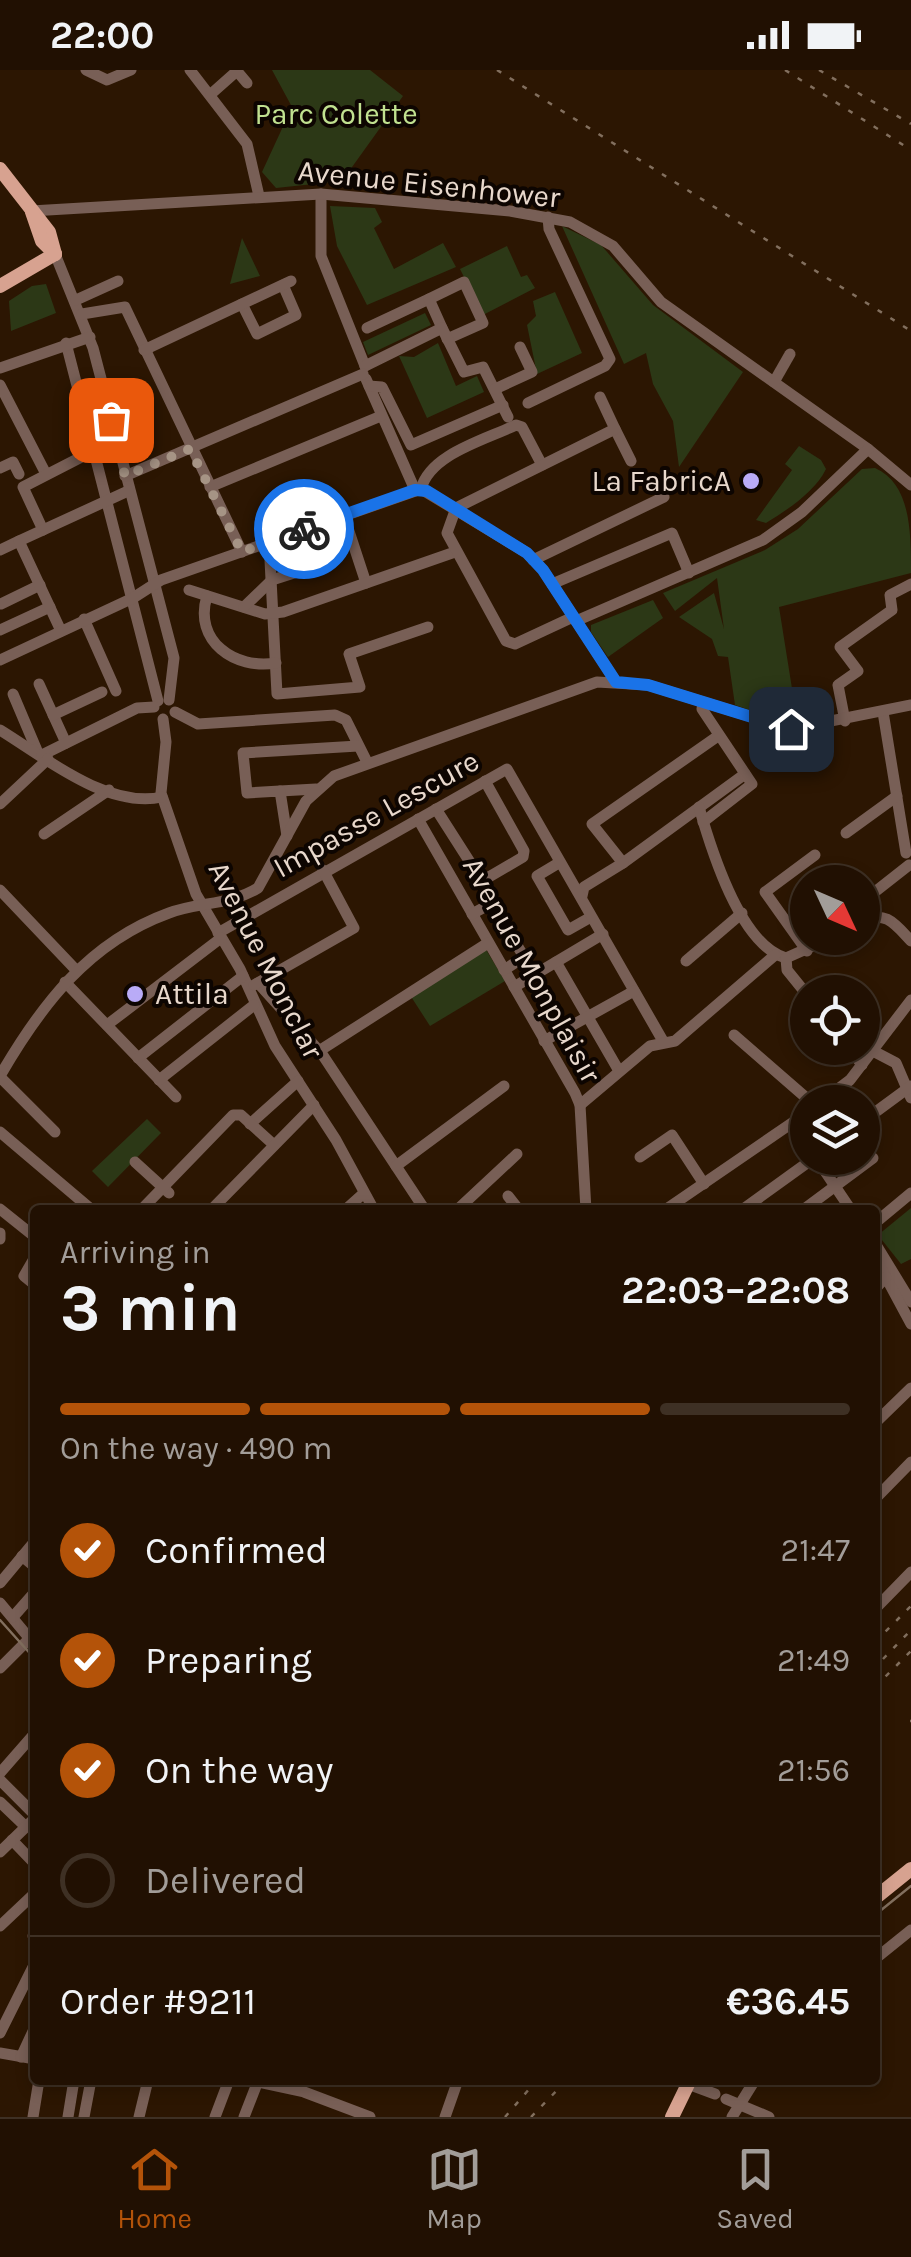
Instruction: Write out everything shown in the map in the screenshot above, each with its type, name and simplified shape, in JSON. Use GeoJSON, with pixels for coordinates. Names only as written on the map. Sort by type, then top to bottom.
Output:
{"type":"FeatureCollection","features":[{"type":"Feature","properties":{"kind":"main road","name":"Avenue Monclar"},"geometry":{"type":"LineString","coordinates":[[0,168],[50,232],[55,254]]}},
{"type":"Feature","properties":{"kind":"main road","name":"Avenue Monclar"},"geometry":{"type":"LineString","coordinates":[[31,211],[42,241],[55,254]]}},
{"type":"Feature","properties":{"kind":"main road"},"geometry":{"type":"LineString","coordinates":[[0,277],[46,254],[55,254]]}},
{"type":"Feature","properties":{"kind":"main road"},"geometry":{"type":"LineString","coordinates":[[0,286],[55,254]]}},
{"type":"Feature","properties":{"kind":"main road"},"geometry":{"type":"LineString","coordinates":[[880,1894],[911,1869]]}},
{"type":"Feature","properties":{"kind":"main road"},"geometry":{"type":"LineString","coordinates":[[669,2117],[684,2086]]}},
{"type":"Feature","properties":{"kind":"street"},"geometry":{"type":"LineString","coordinates":[[86,70],[107,80],[131,70]]}},
{"type":"Feature","properties":{"kind":"street"},"geometry":{"type":"LineString","coordinates":[[190,70],[247,144],[259,196]]}},
{"type":"Feature","properties":{"kind":"street"},"geometry":{"type":"LineString","coordinates":[[211,94],[237,71],[247,83]]}},
{"type":"Feature","properties":{"kind":"street"},"geometry":{"type":"LineString","coordinates":[[321,194],[320,256],[381,416],[418,489],[456,508],[533,560],[616,682]]}},
{"type":"Feature","properties":{"kind":"street","name":"Avenue Eisenhower"},"geometry":{"type":"LineString","coordinates":[[31,211],[321,194],[548,217],[599,236],[654,296],[868,449],[911,485]]}},
{"type":"Feature","properties":{"kind":"street"},"geometry":{"type":"LineString","coordinates":[[50,232],[54,218],[68,206]]}},
{"type":"Feature","properties":{"kind":"street"},"geometry":{"type":"LineString","coordinates":[[528,403],[605,366],[610,359],[548,229],[548,217]]}},
{"type":"Feature","properties":{"kind":"street","name":"Avenue Monclar"},"geometry":{"type":"LineString","coordinates":[[55,254],[90,337],[174,658],[164,708],[162,797],[201,904],[250,982],[254,1006],[371,1205]]}},
{"type":"Feature","properties":{"kind":"street"},"geometry":{"type":"LineString","coordinates":[[76,300],[118,281]]}},
{"type":"Feature","properties":{"kind":"street"},"geometry":{"type":"LineString","coordinates":[[125,476],[366,375],[445,334],[483,323],[464,282],[367,328]]}},
{"type":"Feature","properties":{"kind":"street"},"geometry":{"type":"LineString","coordinates":[[144,350],[242,304],[287,283],[296,315],[257,334],[242,304]]}},
{"type":"Feature","properties":{"kind":"street"},"geometry":{"type":"LineString","coordinates":[[366,375],[382,388],[410,446],[505,411],[483,367],[464,372],[429,299]]}},
{"type":"Feature","properties":{"kind":"street"},"geometry":{"type":"LineString","coordinates":[[82,314],[125,307],[242,552]]}},
{"type":"Feature","properties":{"kind":"street"},"geometry":{"type":"LineString","coordinates":[[0,368],[90,337]]}},
{"type":"Feature","properties":{"kind":"street"},"geometry":{"type":"LineString","coordinates":[[66,343],[164,708]]}},
{"type":"Feature","properties":{"kind":"street"},"geometry":{"type":"LineString","coordinates":[[495,389],[532,372],[520,347]]}},
{"type":"Feature","properties":{"kind":"street"},"geometry":{"type":"LineString","coordinates":[[774,382],[790,354]]}},
{"type":"Feature","properties":{"kind":"street"},"geometry":{"type":"LineString","coordinates":[[0,385],[46,474]]}},
{"type":"Feature","properties":{"kind":"street"},"geometry":{"type":"LineString","coordinates":[[600,398],[631,461]]}},
{"type":"Feature","properties":{"kind":"street"},"geometry":{"type":"LineString","coordinates":[[210,488],[381,416]]}},
{"type":"Feature","properties":{"kind":"street"},"geometry":{"type":"LineString","coordinates":[[0,660],[133,598],[154,583],[418,489],[436,464],[516,425],[522,427],[542,465]]}},
{"type":"Feature","properties":{"kind":"street"},"geometry":{"type":"LineString","coordinates":[[615,429],[456,508],[447,534],[510,643],[689,573],[786,526],[868,449]]}},
{"type":"Feature","properties":{"kind":"street"},"geometry":{"type":"LineString","coordinates":[[43,530],[23,486],[94,450]]}},
{"type":"Feature","properties":{"kind":"street"},"geometry":{"type":"LineString","coordinates":[[0,468],[13,462],[19,474]]}},
{"type":"Feature","properties":{"kind":"street"},"geometry":{"type":"LineString","coordinates":[[0,550],[128,491]]}},
{"type":"Feature","properties":{"kind":"street"},"geometry":{"type":"LineString","coordinates":[[533,560],[664,498]]}},
{"type":"Feature","properties":{"kind":"street"},"geometry":{"type":"LineString","coordinates":[[344,516],[366,584]]}},
{"type":"Feature","properties":{"kind":"street"},"geometry":{"type":"LineString","coordinates":[[552,584],[672,533],[689,573]]}},
{"type":"Feature","properties":{"kind":"street"},"geometry":{"type":"LineString","coordinates":[[270,541],[278,694],[332,692],[360,686],[349,654],[428,627]]}},
{"type":"Feature","properties":{"kind":"street"},"geometry":{"type":"LineString","coordinates":[[19,542],[61,630]]}},
{"type":"Feature","properties":{"kind":"street"},"geometry":{"type":"LineString","coordinates":[[188,590],[273,613],[455,552]]}},
{"type":"Feature","properties":{"kind":"street"},"geometry":{"type":"LineString","coordinates":[[244,608],[272,580],[319,565]]}},
{"type":"Feature","properties":{"kind":"street"},"geometry":{"type":"LineString","coordinates":[[846,722],[838,686],[858,671],[840,647],[892,610],[890,595],[911,584]]}},
{"type":"Feature","properties":{"kind":"street"},"geometry":{"type":"LineString","coordinates":[[1,604],[40,586]]}},
{"type":"Feature","properties":{"kind":"street"},"geometry":{"type":"LineString","coordinates":[[207,596],[205,623],[220,650],[248,665],[276,664]]}},
{"type":"Feature","properties":{"kind":"street"},"geometry":{"type":"LineString","coordinates":[[0,630],[50,607]]}},
{"type":"Feature","properties":{"kind":"street"},"geometry":{"type":"LineString","coordinates":[[53,715],[109,692],[84,620]]}},
{"type":"Feature","properties":{"kind":"street"},"geometry":{"type":"LineString","coordinates":[[358,746],[243,752],[247,793],[316,789],[367,762],[574,688],[616,682],[648,685],[791,729],[846,722],[911,705]]}},
{"type":"Feature","properties":{"kind":"street"},"geometry":{"type":"LineString","coordinates":[[39,684],[66,743]]}},
{"type":"Feature","properties":{"kind":"street"},"geometry":{"type":"LineString","coordinates":[[12,694],[43,756]]}},
{"type":"Feature","properties":{"kind":"street"},"geometry":{"type":"LineString","coordinates":[[703,703],[702,709],[718,736],[752,784],[703,822]]}},
{"type":"Feature","properties":{"kind":"street"},"geometry":{"type":"LineString","coordinates":[[0,804],[43,756],[137,708],[164,708],[198,724],[335,715],[346,720],[367,762]]}},
{"type":"Feature","properties":{"kind":"street"},"geometry":{"type":"LineString","coordinates":[[880,886],[909,859],[883,712]]}},
{"type":"Feature","properties":{"kind":"street"},"geometry":{"type":"LineString","coordinates":[[0,730],[109,790],[147,800],[162,797]]}},
{"type":"Feature","properties":{"kind":"street"},"geometry":{"type":"LineString","coordinates":[[622,863],[592,824],[718,736]]}},
{"type":"Feature","properties":{"kind":"street","name":"Impasse Lescure"},"geometry":{"type":"LineString","coordinates":[[107,1025],[219,935],[323,870],[507,769],[561,862],[558,864]]}},
{"type":"Feature","properties":{"kind":"street"},"geometry":{"type":"LineString","coordinates":[[582,896],[584,887],[745,774]]}},
{"type":"Feature","properties":{"kind":"street"},"geometry":{"type":"LineString","coordinates":[[436,809],[482,881],[523,857],[524,851],[485,781]]}},
{"type":"Feature","properties":{"kind":"street"},"geometry":{"type":"LineString","coordinates":[[55,1132],[1,1074],[66,982],[76,970],[140,926],[258,888],[316,789]]}},
{"type":"Feature","properties":{"kind":"street"},"geometry":{"type":"LineString","coordinates":[[44,834],[109,790]]}},
{"type":"Feature","properties":{"kind":"street"},"geometry":{"type":"LineString","coordinates":[[280,791],[287,836]]}},
{"type":"Feature","properties":{"kind":"street"},"geometry":{"type":"LineString","coordinates":[[846,833],[896,796]]}},
{"type":"Feature","properties":{"kind":"street"},"geometry":{"type":"LineString","coordinates":[[699,807],[724,884],[791,975]]}},
{"type":"Feature","properties":{"kind":"street","name":"Avenue Monplaisir"},"geometry":{"type":"LineString","coordinates":[[418,819],[580,1105],[586,1205]]}},
{"type":"Feature","properties":{"kind":"street"},"geometry":{"type":"LineString","coordinates":[[802,865],[816,855]]}},
{"type":"Feature","properties":{"kind":"street"},"geometry":{"type":"LineString","coordinates":[[591,917],[568,930],[537,876],[558,864],[582,896],[662,1041]]}},
{"type":"Feature","properties":{"kind":"street"},"geometry":{"type":"LineString","coordinates":[[138,1058],[250,982],[354,928],[323,870]]}},
{"type":"Feature","properties":{"kind":"street"},"geometry":{"type":"LineString","coordinates":[[790,874],[764,892],[790,928]]}},
{"type":"Feature","properties":{"kind":"street"},"geometry":{"type":"LineString","coordinates":[[0,890],[76,970]]}},
{"type":"Feature","properties":{"kind":"street"},"geometry":{"type":"LineString","coordinates":[[472,914],[492,903],[524,958],[504,970]]}},
{"type":"Feature","properties":{"kind":"street"},"geometry":{"type":"LineString","coordinates":[[686,961],[742,913]]}},
{"type":"Feature","properties":{"kind":"street"},"geometry":{"type":"LineString","coordinates":[[880,916],[887,917],[911,941]]}},
{"type":"Feature","properties":{"kind":"street"},"geometry":{"type":"LineString","coordinates":[[514,987],[603,934]]}},
{"type":"Feature","properties":{"kind":"street"},"geometry":{"type":"LineString","coordinates":[[319,1050],[488,942]]}},
{"type":"Feature","properties":{"kind":"street"},"geometry":{"type":"LineString","coordinates":[[580,1105],[620,1070],[662,1041],[675,1041],[781,957],[790,955]]}},
{"type":"Feature","properties":{"kind":"street"},"geometry":{"type":"LineString","coordinates":[[556,962],[620,1070]]}},
{"type":"Feature","properties":{"kind":"street"},"geometry":{"type":"LineString","coordinates":[[66,982],[176,1097]]}},
{"type":"Feature","properties":{"kind":"street"},"geometry":{"type":"LineString","coordinates":[[250,982],[319,1050],[422,1205]]}},
{"type":"Feature","properties":{"kind":"street"},"geometry":{"type":"LineString","coordinates":[[544,1041],[634,991]]}},
{"type":"Feature","properties":{"kind":"street"},"geometry":{"type":"LineString","coordinates":[[880,1041],[911,1000]]}},
{"type":"Feature","properties":{"kind":"street"},"geometry":{"type":"LineString","coordinates":[[160,1080],[254,1006]]}},
{"type":"Feature","properties":{"kind":"street"},"geometry":{"type":"LineString","coordinates":[[734,1036],[791,1085]]}},
{"type":"Feature","properties":{"kind":"street"},"geometry":{"type":"LineString","coordinates":[[880,1055],[893,1061],[910,1091],[880,1110]]}},
{"type":"Feature","properties":{"kind":"street"},"geometry":{"type":"LineString","coordinates":[[839,1085],[861,1065]]}},
{"type":"Feature","properties":{"kind":"street"},"geometry":{"type":"LineString","coordinates":[[250,1124],[298,1081]]}},
{"type":"Feature","properties":{"kind":"street"},"geometry":{"type":"LineString","coordinates":[[396,1166],[504,1086]]}},
{"type":"Feature","properties":{"kind":"street"},"geometry":{"type":"LineString","coordinates":[[216,1205],[314,1105]]}},
{"type":"Feature","properties":{"kind":"street"},"geometry":{"type":"LineString","coordinates":[[146,1205],[165,1190],[229,1118],[241,1115],[270,1148]]}},
{"type":"Feature","properties":{"kind":"street"},"geometry":{"type":"LineString","coordinates":[[673,1205],[790,1125]]}},
{"type":"Feature","properties":{"kind":"street"},"geometry":{"type":"LineString","coordinates":[[0,1132],[75,1205]]}},
{"type":"Feature","properties":{"kind":"street"},"geometry":{"type":"LineString","coordinates":[[640,1158],[672,1135],[704,1184]]}},
{"type":"Feature","properties":{"kind":"street"},"geometry":{"type":"LineString","coordinates":[[462,1205],[518,1154]]}},
{"type":"Feature","properties":{"kind":"street"},"geometry":{"type":"LineString","coordinates":[[135,1162],[165,1190]]}},
{"type":"Feature","properties":{"kind":"street"},"geometry":{"type":"LineString","coordinates":[[749,1205],[791,1175]]}},
{"type":"Feature","properties":{"kind":"street"},"geometry":{"type":"LineString","coordinates":[[827,1175],[848,1205]]}},
{"type":"Feature","properties":{"kind":"street"},"geometry":{"type":"LineString","coordinates":[[810,1205],[850,1175]]}},
{"type":"Feature","properties":{"kind":"street"},"geometry":{"type":"LineString","coordinates":[[351,1205],[364,1193]]}},
{"type":"Feature","properties":{"kind":"street"},"geometry":{"type":"LineString","coordinates":[[880,1219],[911,1193]]}},
{"type":"Feature","properties":{"kind":"street"},"geometry":{"type":"LineString","coordinates":[[508,1196],[515,1205]]}},
{"type":"Feature","properties":{"kind":"street"},"geometry":{"type":"LineString","coordinates":[[0,1208],[30,1232]]}},
{"type":"Feature","properties":{"kind":"street"},"geometry":{"type":"LineString","coordinates":[[880,1250],[911,1302]]}},
{"type":"Feature","properties":{"kind":"street"},"geometry":{"type":"LineString","coordinates":[[880,1267],[911,1324]]}},
{"type":"Feature","properties":{"kind":"street"},"geometry":{"type":"LineString","coordinates":[[880,1284],[886,1278]]}},
{"type":"Feature","properties":{"kind":"street"},"geometry":{"type":"LineString","coordinates":[[880,1417],[911,1388]]}},
{"type":"Feature","properties":{"kind":"street"},"geometry":{"type":"LineString","coordinates":[[880,1495],[908,1471]]}},
{"type":"Feature","properties":{"kind":"street"},"geometry":{"type":"LineString","coordinates":[[0,1583],[30,1547]]}},
{"type":"Feature","properties":{"kind":"street"},"geometry":{"type":"LineString","coordinates":[[22,1556],[30,1562]]}},
{"type":"Feature","properties":{"kind":"street"},"geometry":{"type":"LineString","coordinates":[[880,1604],[911,1572]]}},
{"type":"Feature","properties":{"kind":"street"},"geometry":{"type":"LineString","coordinates":[[13,1618],[30,1598]]}},
{"type":"Feature","properties":{"kind":"street"},"geometry":{"type":"LineString","coordinates":[[0,1603],[30,1638]]}},
{"type":"Feature","properties":{"kind":"street"},"geometry":{"type":"LineString","coordinates":[[0,1668],[30,1643]]}},
{"type":"Feature","properties":{"kind":"street"},"geometry":{"type":"LineString","coordinates":[[30,1739],[0,1776],[30,1817]]}},
{"type":"Feature","properties":{"kind":"street"},"geometry":{"type":"LineString","coordinates":[[0,1802],[30,1819]]}},
{"type":"Feature","properties":{"kind":"street"},"geometry":{"type":"LineString","coordinates":[[0,1852],[30,1822]]}},
{"type":"Feature","properties":{"kind":"street"},"geometry":{"type":"LineString","coordinates":[[12,1840],[30,1859]]}},
{"type":"Feature","properties":{"kind":"street"},"geometry":{"type":"LineString","coordinates":[[0,1926],[30,1897]]}},
{"type":"Feature","properties":{"kind":"street"},"geometry":{"type":"LineString","coordinates":[[880,1955],[911,1930]]}},
{"type":"Feature","properties":{"kind":"street"},"geometry":{"type":"LineString","coordinates":[[0,2033],[30,1973]]}},
{"type":"Feature","properties":{"kind":"street"},"geometry":{"type":"LineString","coordinates":[[20,2057],[30,2037]]}},
{"type":"Feature","properties":{"kind":"street"},"geometry":{"type":"LineString","coordinates":[[0,2053],[30,2059]]}},
{"type":"Feature","properties":{"kind":"street"},"geometry":{"type":"LineString","coordinates":[[33,2117],[38,2085]]}},
{"type":"Feature","properties":{"kind":"street"},"geometry":{"type":"LineString","coordinates":[[68,2117],[73,2085]]}},
{"type":"Feature","properties":{"kind":"street"},"geometry":{"type":"LineString","coordinates":[[84,2117],[89,2085]]}},
{"type":"Feature","properties":{"kind":"street"},"geometry":{"type":"LineString","coordinates":[[140,2117],[147,2085]]}},
{"type":"Feature","properties":{"kind":"street"},"geometry":{"type":"LineString","coordinates":[[215,2117],[227,2085]]}},
{"type":"Feature","properties":{"kind":"street"},"geometry":{"type":"LineString","coordinates":[[244,2117],[256,2085]]}},
{"type":"Feature","properties":{"kind":"street"},"geometry":{"type":"LineString","coordinates":[[445,2117],[456,2085]]}},
{"type":"Feature","properties":{"kind":"street"},"geometry":{"type":"LineString","coordinates":[[732,2117],[752,2085]]}},
{"type":"Feature","properties":{"kind":"street"},"geometry":{"type":"LineString","coordinates":[[307,2086],[370,2117]]}},
{"type":"Feature","properties":{"kind":"street"},"geometry":{"type":"LineString","coordinates":[[684,2086],[769,2117]]}},
{"type":"Feature","properties":{"kind":"green space","name":"Parc Colette"},"geometry":{"type":"Polygon","coordinates":[[[272,70],[370,70],[403,96],[342,181],[276,188],[262,172],[292,107],[272,70]]]}},
{"type":"Feature","properties":{"kind":"green space"},"geometry":{"type":"Polygon","coordinates":[[[330,206],[375,208],[382,222],[374,228],[394,269],[443,243],[456,267],[367,305],[337,246],[330,206]]]}},
{"type":"Feature","properties":{"kind":"green space"},"geometry":{"type":"Polygon","coordinates":[[[562,226],[601,245],[653,305],[743,372],[679,467],[673,421],[653,384],[646,353],[624,364],[562,226]]]}},
{"type":"Feature","properties":{"kind":"green space"},"geometry":{"type":"Polygon","coordinates":[[[242,238],[260,276],[230,284],[242,238]]]}},
{"type":"Feature","properties":{"kind":"green space"},"geometry":{"type":"Polygon","coordinates":[[[507,246],[521,277],[527,275],[535,288],[483,315],[460,269],[507,246]]]}},
{"type":"Feature","properties":{"kind":"green space"},"geometry":{"type":"Polygon","coordinates":[[[46,284],[56,313],[11,331],[9,301],[32,286],[46,284]]]}},
{"type":"Feature","properties":{"kind":"green space"},"geometry":{"type":"Polygon","coordinates":[[[555,292],[582,353],[537,374],[527,325],[536,316],[533,301],[555,292]]]}},
{"type":"Feature","properties":{"kind":"green space"},"geometry":{"type":"Polygon","coordinates":[[[425,313],[431,325],[368,355],[363,342],[425,313]]]}},
{"type":"Feature","properties":{"kind":"green space"},"geometry":{"type":"Polygon","coordinates":[[[438,343],[456,386],[477,376],[484,392],[427,418],[399,356],[414,357],[438,343]]]}},
{"type":"Feature","properties":{"kind":"green space"},"geometry":{"type":"Polygon","coordinates":[[[799,446],[821,460],[826,469],[808,493],[783,512],[766,523],[756,520],[792,470],[785,464],[799,446]]]}},
{"type":"Feature","properties":{"kind":"green space"},"geometry":{"type":"Polygon","coordinates":[[[875,468],[887,475],[902,497],[909,526],[911,573],[779,607],[798,726],[735,705],[728,657],[718,656],[712,639],[679,617],[714,593],[724,629],[717,578],[675,611],[663,593],[765,550],[798,529],[862,469],[875,468]]]}},
{"type":"Feature","properties":{"kind":"green space"},"geometry":{"type":"Polygon","coordinates":[[[653,600],[663,618],[608,657],[591,632],[591,625],[653,600]]]}},
{"type":"Feature","properties":{"kind":"green space"},"geometry":{"type":"Polygon","coordinates":[[[485,948],[505,981],[430,1026],[410,995],[485,948]]]}},
{"type":"Feature","properties":{"kind":"green space"},"geometry":{"type":"Polygon","coordinates":[[[147,1119],[161,1133],[108,1187],[92,1171],[147,1119]]]}},
{"type":"Feature","properties":{"kind":"green space"},"geometry":{"type":"Polygon","coordinates":[[[911,1208],[911,1259],[901,1264],[880,1233],[911,1208]]]}},
{"type":"Feature","properties":{"kind":"tram line"},"geometry":{"type":"LineString","coordinates":[[0,1620],[30,1653]]}},
{"type":"Feature","properties":{"kind":"tram line"},"geometry":{"type":"LineString","coordinates":[[880,1911],[911,1886]]}},
{"type":"Feature","properties":{"kind":"railway"},"geometry":{"type":"LineString","coordinates":[[497,70],[911,331]]}},
{"type":"Feature","properties":{"kind":"railway"},"geometry":{"type":"LineString","coordinates":[[785,70],[911,150]]}},
{"type":"Feature","properties":{"kind":"railway"},"geometry":{"type":"LineString","coordinates":[[819,70],[911,124]]}},
{"type":"Feature","properties":{"kind":"railway"},"geometry":{"type":"LineString","coordinates":[[880,1637],[911,1606]]}},
{"type":"Feature","properties":{"kind":"railway"},"geometry":{"type":"LineString","coordinates":[[883,1659],[911,1630]]}},
{"type":"Feature","properties":{"kind":"railway"},"geometry":{"type":"LineString","coordinates":[[880,1682],[911,1651]]}},
{"type":"Feature","properties":{"kind":"railway"},"geometry":{"type":"LineString","coordinates":[[505,2117],[533,2085]]}},
{"type":"Feature","properties":{"kind":"railway"},"geometry":{"type":"LineString","coordinates":[[531,2117],[562,2085]]}},
{"type":"Feature","properties":{"kind":"way so far"},"geometry":{"type":"LineString","coordinates":[[111,420],[125,476],[190,449],[242,552],[304,529]]}},
{"type":"Feature","properties":{"kind":"place","name":"La FabricA"},"geometry":{"type":"Point","coordinates":[751,481]}},
{"type":"Feature","properties":{"kind":"place","name":"Attila"},"geometry":{"type":"Point","coordinates":[135,994]}},
{"type":"Feature","properties":{"kind":"route"},"geometry":{"type":"LineString","coordinates":[[304,529],[415,490],[427,491],[527,553],[543,570],[616,682],[648,685],[767,725],[791,729]]}}]}
